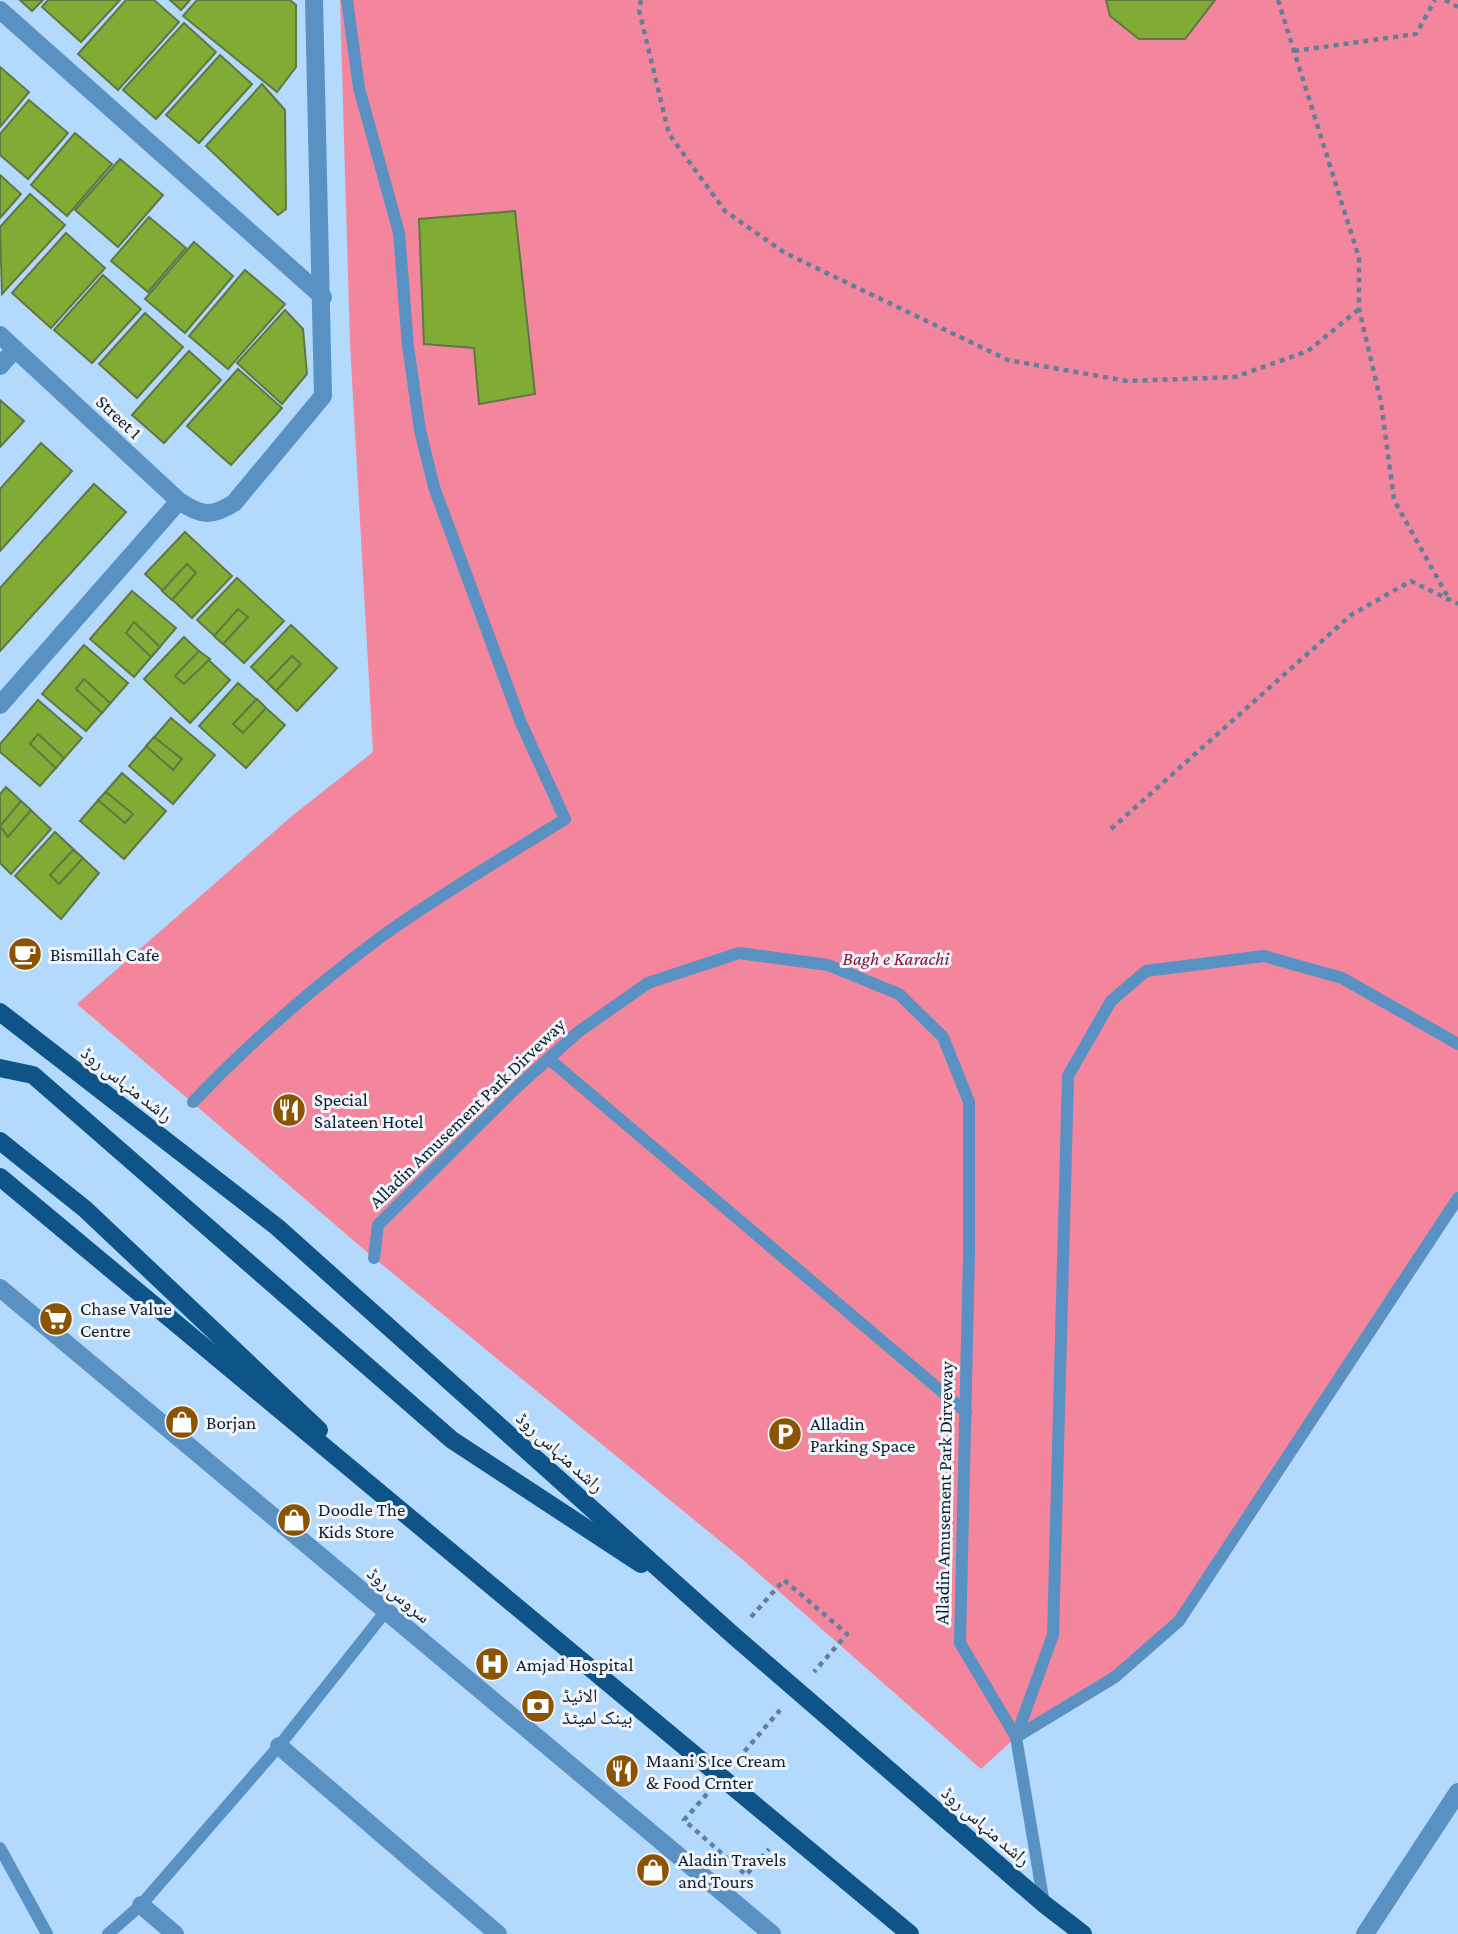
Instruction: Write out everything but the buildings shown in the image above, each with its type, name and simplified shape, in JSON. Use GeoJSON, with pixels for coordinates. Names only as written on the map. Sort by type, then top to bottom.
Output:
{"type":"FeatureCollection","features":[{"type":"Feature","properties":{"kind":"main road","name":"راشد منہاس روڈ"},"geometry":{"type":"LineString","coordinates":[[0,1012],[277,1227],[734,1636],[1044,1904],[1083,1934]]}},
{"type":"Feature","properties":{"kind":"main road"},"geometry":{"type":"LineString","coordinates":[[0,1068],[33,1075],[452,1440],[694,1599]]}},
{"type":"Feature","properties":{"kind":"main road"},"geometry":{"type":"LineString","coordinates":[[0,1141],[85,1209],[454,1557]]}},
{"type":"Feature","properties":{"kind":"main road"},"geometry":{"type":"LineString","coordinates":[[0,1177],[909,1934]]}},
{"type":"Feature","properties":{"kind":"street"},"geometry":{"type":"LineString","coordinates":[[314,0],[323,297]]}},
{"type":"Feature","properties":{"kind":"street"},"geometry":{"type":"LineString","coordinates":[[0,10],[323,297]]}},
{"type":"Feature","properties":{"kind":"street","name":"Street 1"},"geometry":{"type":"LineString","coordinates":[[0,335],[179,501],[198,514],[217,513],[234,502],[323,396],[323,297]]}},
{"type":"Feature","properties":{"kind":"street"},"geometry":{"type":"LineString","coordinates":[[0,366],[15,349]]}},
{"type":"Feature","properties":{"kind":"street"},"geometry":{"type":"LineString","coordinates":[[0,705],[179,501]]}},
{"type":"Feature","properties":{"kind":"street","name":"سروس روڈ"},"geometry":{"type":"LineString","coordinates":[[0,1288],[772,1934]]}},
{"type":"Feature","properties":{"kind":"street"},"geometry":{"type":"LineString","coordinates":[[279,1746],[498,1934]]}},
{"type":"Feature","properties":{"kind":"street"},"geometry":{"type":"LineString","coordinates":[[1365,1934],[1458,1791]]}},
{"type":"Feature","properties":{"kind":"street"},"geometry":{"type":"LineString","coordinates":[[141,1905],[174,1934]]}},
{"type":"Feature","properties":{"kind":"lane"},"geometry":{"type":"LineString","coordinates":[[193,1102],[236,1057],[309,992],[388,932],[565,819],[521,723],[434,487],[421,430],[408,346],[399,233],[359,88],[347,0]]}},
{"type":"Feature","properties":{"kind":"lane","name":"Alladin Amusement Park Dirveway"},"geometry":{"type":"LineString","coordinates":[[374,1258],[378,1225],[578,1032],[648,983],[738,953],[828,965],[899,994],[943,1037],[969,1101],[966,1412],[960,1643],[1016,1737]]}},
{"type":"Feature","properties":{"kind":"lane"},"geometry":{"type":"LineString","coordinates":[[1044,1904],[1016,1737],[1053,1635],[1068,1076],[1111,1001],[1146,971],[1264,956],[1342,978],[1458,1044]]}},
{"type":"Feature","properties":{"kind":"lane"},"geometry":{"type":"LineString","coordinates":[[549,1059],[966,1412]]}},
{"type":"Feature","properties":{"kind":"lane"},"geometry":{"type":"LineString","coordinates":[[1016,1737],[1115,1677],[1179,1621],[1458,1198]]}},
{"type":"Feature","properties":{"kind":"lane"},"geometry":{"type":"LineString","coordinates":[[108,1934],[141,1905],[279,1746],[386,1611]]}},
{"type":"Feature","properties":{"kind":"lane"},"geometry":{"type":"LineString","coordinates":[[0,1848],[47,1934]]}},
{"type":"Feature","properties":{"kind":"path"},"geometry":{"type":"LineString","coordinates":[[641,0],[639,10],[669,134],[725,211],[785,253],[1008,360],[1128,381],[1235,377],[1308,351],[1359,309]]}},
{"type":"Feature","properties":{"kind":"path"},"geometry":{"type":"LineString","coordinates":[[1278,0],[1359,258],[1359,309],[1381,402],[1394,500],[1449,599]]}},
{"type":"Feature","properties":{"kind":"path"},"geometry":{"type":"LineString","coordinates":[[1294,51],[1416,34],[1435,0]]}},
{"type":"Feature","properties":{"kind":"path"},"geometry":{"type":"LineString","coordinates":[[1445,0],[1458,7]]}},
{"type":"Feature","properties":{"kind":"path"},"geometry":{"type":"LineString","coordinates":[[1111,829],[1351,615],[1411,581],[1458,604]]}},
{"type":"Feature","properties":{"kind":"path"},"geometry":{"type":"LineString","coordinates":[[734,1636],[785,1580],[847,1634],[811,1675]]}},
{"type":"Feature","properties":{"kind":"path"},"geometry":{"type":"LineString","coordinates":[[729,1769],[784,1706]]}},
{"type":"Feature","properties":{"kind":"path"},"geometry":{"type":"LineString","coordinates":[[711,1789],[684,1820],[746,1875],[785,1831]]}},
{"type":"Feature","properties":{"kind":"green space","name":"Bagh e Karachi"},"geometry":{"type":"Polygon","coordinates":[[[340,0],[1458,0],[1458,1198],[1179,1621],[1115,1677],[1016,1737],[981,1769],[742,1559],[374,1258],[77,1004],[292,816],[373,752],[350,343],[340,0]]]}},
{"type":"Feature","properties":{"kind":"place","name":"Bismillah Cafe"},"geometry":{"type":"Point","coordinates":[25,954]}},
{"type":"Feature","properties":{"kind":"place","name":"Special Salateen Hotel"},"geometry":{"type":"Point","coordinates":[289,1110]}},
{"type":"Feature","properties":{"kind":"place","name":"Chase Value Centre"},"geometry":{"type":"Point","coordinates":[56,1319]}},
{"type":"Feature","properties":{"kind":"place","name":"Borjan"},"geometry":{"type":"Point","coordinates":[182,1422]}},
{"type":"Feature","properties":{"kind":"place","name":"Alladin Parking Space"},"geometry":{"type":"Point","coordinates":[785,1434]}},
{"type":"Feature","properties":{"kind":"place","name":"Doodle The Kids Store"},"geometry":{"type":"Point","coordinates":[294,1520]}},
{"type":"Feature","properties":{"kind":"place","name":"Amjad Hospital"},"geometry":{"type":"Point","coordinates":[492,1664]}},
{"type":"Feature","properties":{"kind":"place","name":"الائیڈ بینک لمیٹڈ"},"geometry":{"type":"Point","coordinates":[538,1706]}},
{"type":"Feature","properties":{"kind":"place","name":"Maani S Ice Cream & Food Crnter"},"geometry":{"type":"Point","coordinates":[622,1771]}},
{"type":"Feature","properties":{"kind":"place","name":"Aladin Travels and Tours"},"geometry":{"type":"Point","coordinates":[653,1870]}}]}
